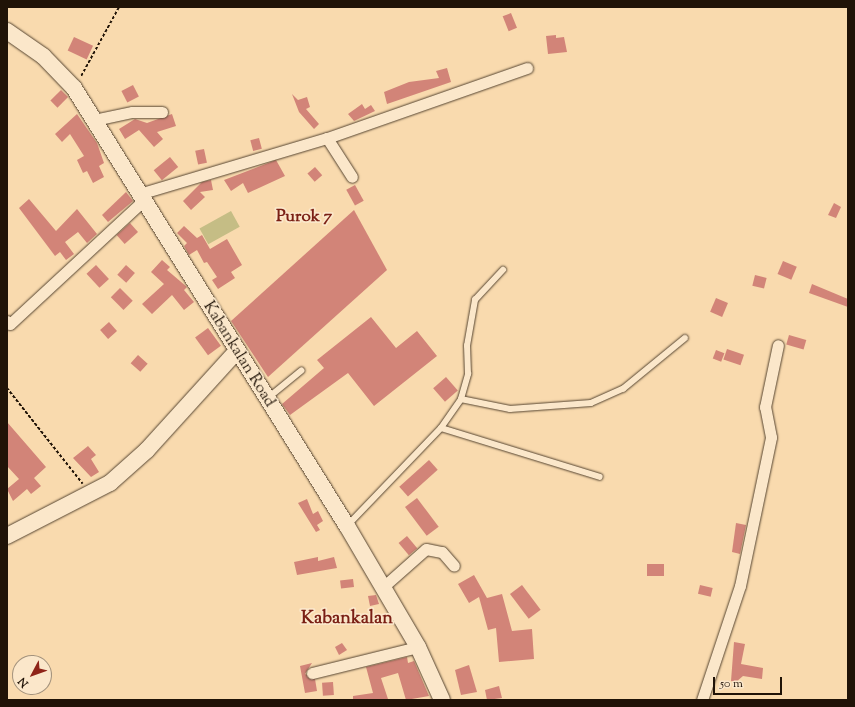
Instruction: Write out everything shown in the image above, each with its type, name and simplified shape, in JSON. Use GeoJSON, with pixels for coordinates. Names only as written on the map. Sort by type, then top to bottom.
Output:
{"type":"FeatureCollection","features":[{"type":"Feature","properties":{"kind":"street","name":"Kabankalan Road"},"geometry":{"type":"LineString","coordinates":[[7,31],[43,56],[74,88],[236,352],[347,526],[418,648],[442,700]]}},
{"type":"Feature","properties":{"kind":"street"},"geometry":{"type":"LineString","coordinates":[[7,321],[10,324],[141,197],[327,138],[526,68]]}},
{"type":"Feature","properties":{"kind":"street"},"geometry":{"type":"LineString","coordinates":[[94,120],[132,112],[162,112]]}},
{"type":"Feature","properties":{"kind":"street"},"geometry":{"type":"LineString","coordinates":[[327,138],[352,177]]}},
{"type":"Feature","properties":{"kind":"street"},"geometry":{"type":"LineString","coordinates":[[702,700],[740,586],[771,437],[765,407],[778,345]]}},
{"type":"Feature","properties":{"kind":"street"},"geometry":{"type":"LineString","coordinates":[[7,536],[92,495],[147,450],[236,352]]}},
{"type":"Feature","properties":{"kind":"street"},"geometry":{"type":"LineString","coordinates":[[383,587],[426,549],[442,552],[454,566]]}},
{"type":"Feature","properties":{"kind":"street"},"geometry":{"type":"LineString","coordinates":[[312,673],[418,648]]}},
{"type":"Feature","properties":{"kind":"lane"},"geometry":{"type":"LineString","coordinates":[[347,526],[441,428],[461,399],[468,374],[468,339],[475,300],[503,270]]}},
{"type":"Feature","properties":{"kind":"lane"},"geometry":{"type":"LineString","coordinates":[[461,399],[510,409],[591,403],[623,389],[685,338]]}},
{"type":"Feature","properties":{"kind":"lane"},"geometry":{"type":"LineString","coordinates":[[266,400],[301,371]]}},
{"type":"Feature","properties":{"kind":"lane"},"geometry":{"type":"LineString","coordinates":[[441,428],[600,477]]}},
{"type":"Feature","properties":{"kind":"path"},"geometry":{"type":"LineString","coordinates":[[74,88],[119,7]]}},
{"type":"Feature","properties":{"kind":"path"},"geometry":{"type":"LineString","coordinates":[[7,388],[92,495]]}},
{"type":"Feature","properties":{"kind":"shaded area"},"geometry":{"type":"Polygon","coordinates":[[[231,211],[240,227],[208,244],[200,228],[231,211]]]}},
{"type":"Feature","properties":{"kind":"building"},"geometry":{"type":"Polygon","coordinates":[[[511,13],[517,28],[509,31],[503,16],[511,13]]]}},
{"type":"Feature","properties":{"kind":"building"},"geometry":{"type":"Polygon","coordinates":[[[556,35],[556,38],[564,37],[567,52],[548,54],[546,36],[556,35]]]}},
{"type":"Feature","properties":{"kind":"building"},"geometry":{"type":"Polygon","coordinates":[[[74,37],[93,46],[87,59],[68,51],[74,37]]]}},
{"type":"Feature","properties":{"kind":"building"},"geometry":{"type":"Polygon","coordinates":[[[447,68],[451,82],[387,104],[384,92],[409,82],[439,78],[436,71],[447,68]]]}},
{"type":"Feature","properties":{"kind":"building"},"geometry":{"type":"Polygon","coordinates":[[[133,85],[139,97],[127,102],[121,91],[133,85]]]}},
{"type":"Feature","properties":{"kind":"building"},"geometry":{"type":"Polygon","coordinates":[[[61,90],[68,97],[57,108],[50,101],[61,90]]]}},
{"type":"Feature","properties":{"kind":"building"},"geometry":{"type":"Polygon","coordinates":[[[292,94],[298,100],[307,97],[310,107],[306,109],[319,124],[314,129],[299,112],[292,94]]]}},
{"type":"Feature","properties":{"kind":"building"},"geometry":{"type":"Polygon","coordinates":[[[362,104],[365,109],[371,105],[375,111],[354,121],[348,114],[362,104]]]}},
{"type":"Feature","properties":{"kind":"building"},"geometry":{"type":"Polygon","coordinates":[[[77,114],[97,143],[104,163],[99,166],[104,177],[93,183],[87,171],[83,173],[77,160],[84,156],[70,134],[62,142],[55,134],[77,114]]]}},
{"type":"Feature","properties":{"kind":"building"},"geometry":{"type":"Polygon","coordinates":[[[172,114],[176,126],[157,132],[163,139],[154,147],[139,130],[125,139],[119,129],[135,119],[147,123],[172,114]]]}},
{"type":"Feature","properties":{"kind":"building"},"geometry":{"type":"Polygon","coordinates":[[[259,138],[262,149],[253,151],[250,140],[259,138]]]}},
{"type":"Feature","properties":{"kind":"building"},"geometry":{"type":"Polygon","coordinates":[[[204,149],[207,163],[198,165],[195,151],[204,149]]]}},
{"type":"Feature","properties":{"kind":"building"},"geometry":{"type":"Polygon","coordinates":[[[170,157],[178,167],[162,180],[154,170],[170,157]]]}},
{"type":"Feature","properties":{"kind":"building"},"geometry":{"type":"Polygon","coordinates":[[[276,160],[285,176],[248,193],[243,183],[231,191],[224,180],[276,160]]]}},
{"type":"Feature","properties":{"kind":"building"},"geometry":{"type":"Polygon","coordinates":[[[315,167],[322,175],[315,182],[307,174],[315,167]]]}},
{"type":"Feature","properties":{"kind":"building"},"geometry":{"type":"Polygon","coordinates":[[[211,180],[213,190],[200,192],[205,197],[191,210],[183,201],[202,182],[211,180]]]}},
{"type":"Feature","properties":{"kind":"building"},"geometry":{"type":"Polygon","coordinates":[[[355,185],[364,201],[355,206],[346,190],[355,185]]]}},
{"type":"Feature","properties":{"kind":"building"},"geometry":{"type":"Polygon","coordinates":[[[126,192],[133,201],[108,222],[102,215],[126,192]]]}},
{"type":"Feature","properties":{"kind":"building"},"geometry":{"type":"Polygon","coordinates":[[[29,199],[56,231],[77,209],[97,234],[87,243],[78,232],[65,242],[74,254],[66,260],[60,252],[55,256],[19,208],[29,199]]]}},
{"type":"Feature","properties":{"kind":"building"},"geometry":{"type":"Polygon","coordinates":[[[834,203],[841,207],[836,218],[828,215],[834,203]]]}},
{"type":"Feature","properties":{"kind":"building"},"geometry":{"type":"Polygon","coordinates":[[[354,210],[387,270],[268,377],[231,321],[354,210]]]}},
{"type":"Feature","properties":{"kind":"building"},"geometry":{"type":"Polygon","coordinates":[[[130,223],[138,232],[125,244],[117,235],[130,223]]]}},
{"type":"Feature","properties":{"kind":"building"},"geometry":{"type":"Polygon","coordinates":[[[184,226],[197,238],[202,235],[210,249],[227,239],[242,265],[231,272],[235,278],[218,289],[212,280],[217,277],[207,262],[204,263],[197,250],[189,255],[184,246],[187,243],[177,233],[184,226]]]}},
{"type":"Feature","properties":{"kind":"building"},"geometry":{"type":"Polygon","coordinates":[[[162,260],[170,267],[167,270],[187,287],[184,290],[194,302],[184,310],[172,295],[152,314],[142,304],[164,284],[151,272],[162,260]]]}},
{"type":"Feature","properties":{"kind":"building"},"geometry":{"type":"Polygon","coordinates":[[[783,261],[797,267],[791,280],[778,274],[783,261]]]}},
{"type":"Feature","properties":{"kind":"building"},"geometry":{"type":"Polygon","coordinates":[[[96,265],[109,279],[99,288],[86,274],[96,265]]]}},
{"type":"Feature","properties":{"kind":"building"},"geometry":{"type":"Polygon","coordinates":[[[126,265],[135,273],[126,283],[117,275],[126,265]]]}},
{"type":"Feature","properties":{"kind":"building"},"geometry":{"type":"Polygon","coordinates":[[[755,275],[767,278],[764,289],[752,286],[755,275]]]}},
{"type":"Feature","properties":{"kind":"building"},"geometry":{"type":"Polygon","coordinates":[[[812,284],[848,299],[848,307],[809,293],[812,284]]]}},
{"type":"Feature","properties":{"kind":"building"},"geometry":{"type":"Polygon","coordinates":[[[120,288],[133,301],[124,310],[111,297],[120,288]]]}},
{"type":"Feature","properties":{"kind":"building"},"geometry":{"type":"Polygon","coordinates":[[[716,298],[728,303],[722,317],[710,312],[716,298]]]}},
{"type":"Feature","properties":{"kind":"building"},"geometry":{"type":"Polygon","coordinates":[[[371,317],[396,348],[417,331],[437,356],[374,406],[348,373],[290,415],[282,404],[324,368],[317,360],[371,317]]]}},
{"type":"Feature","properties":{"kind":"building"},"geometry":{"type":"Polygon","coordinates":[[[109,322],[117,331],[108,339],[100,330],[109,322]]]}},
{"type":"Feature","properties":{"kind":"building"},"geometry":{"type":"Polygon","coordinates":[[[208,328],[221,346],[208,355],[195,337],[208,328]]]}},
{"type":"Feature","properties":{"kind":"building"},"geometry":{"type":"Polygon","coordinates":[[[789,335],[806,340],[804,350],[786,345],[789,335]]]}},
{"type":"Feature","properties":{"kind":"building"},"geometry":{"type":"Polygon","coordinates":[[[727,349],[744,355],[740,365],[723,359],[727,349]]]}},
{"type":"Feature","properties":{"kind":"building"},"geometry":{"type":"Polygon","coordinates":[[[716,350],[724,353],[721,362],[713,358],[716,350]]]}},
{"type":"Feature","properties":{"kind":"building"},"geometry":{"type":"Polygon","coordinates":[[[138,355],[148,364],[140,372],[131,363],[138,355]]]}},
{"type":"Feature","properties":{"kind":"building"},"geometry":{"type":"Polygon","coordinates":[[[446,377],[458,391],[445,402],[433,388],[446,377]]]}},
{"type":"Feature","properties":{"kind":"building"},"geometry":{"type":"Polygon","coordinates":[[[7,422],[46,467],[34,478],[41,486],[31,494],[27,489],[13,501],[7,489],[19,479],[7,466],[7,422]]]}},
{"type":"Feature","properties":{"kind":"building"},"geometry":{"type":"Polygon","coordinates":[[[88,446],[96,455],[91,459],[99,472],[91,477],[73,458],[88,446]]]}},
{"type":"Feature","properties":{"kind":"building"},"geometry":{"type":"Polygon","coordinates":[[[429,460],[438,470],[408,496],[399,487],[429,460]]]}},
{"type":"Feature","properties":{"kind":"building"},"geometry":{"type":"Polygon","coordinates":[[[417,498],[439,527],[427,536],[405,507],[417,498]]]}},
{"type":"Feature","properties":{"kind":"building"},"geometry":{"type":"Polygon","coordinates":[[[307,499],[313,514],[318,511],[323,521],[317,525],[320,530],[316,532],[298,503],[307,499]]]}},
{"type":"Feature","properties":{"kind":"building"},"geometry":{"type":"Polygon","coordinates":[[[736,523],[746,525],[740,554],[732,552],[736,523]]]}},
{"type":"Feature","properties":{"kind":"building"},"geometry":{"type":"Polygon","coordinates":[[[407,536],[417,548],[409,555],[399,543],[407,536]]]}},
{"type":"Feature","properties":{"kind":"building"},"geometry":{"type":"Polygon","coordinates":[[[318,557],[318,561],[334,557],[337,568],[297,575],[294,562],[318,557]]]}},
{"type":"Feature","properties":{"kind":"building"},"geometry":{"type":"Polygon","coordinates":[[[647,564],[664,564],[664,576],[647,576],[647,564]]]}},
{"type":"Feature","properties":{"kind":"building"},"geometry":{"type":"Polygon","coordinates":[[[474,575],[487,598],[502,594],[512,631],[532,629],[534,659],[499,662],[496,628],[488,630],[479,597],[469,603],[458,584],[474,575]]]}},
{"type":"Feature","properties":{"kind":"building"},"geometry":{"type":"Polygon","coordinates":[[[353,579],[354,587],[341,589],[340,581],[353,579]]]}},
{"type":"Feature","properties":{"kind":"building"},"geometry":{"type":"Polygon","coordinates":[[[522,585],[541,610],[529,619],[510,594],[522,585]]]}},
{"type":"Feature","properties":{"kind":"building"},"geometry":{"type":"Polygon","coordinates":[[[700,585],[713,588],[711,597],[698,594],[700,585]]]}},
{"type":"Feature","properties":{"kind":"building"},"geometry":{"type":"Polygon","coordinates":[[[376,595],[379,604],[370,606],[368,596],[376,595]]]}},
{"type":"Feature","properties":{"kind":"building"},"geometry":{"type":"Polygon","coordinates":[[[734,642],[745,644],[741,664],[763,668],[762,679],[743,676],[736,682],[731,681],[734,642]]]}},
{"type":"Feature","properties":{"kind":"building"},"geometry":{"type":"Polygon","coordinates":[[[342,643],[347,650],[339,655],[335,647],[342,643]]]}},
{"type":"Feature","properties":{"kind":"building"},"geometry":{"type":"Polygon","coordinates":[[[407,657],[408,663],[414,661],[429,696],[406,700],[398,673],[381,678],[388,699],[353,700],[353,696],[373,693],[366,667],[407,657]]]}},
{"type":"Feature","properties":{"kind":"building"},"geometry":{"type":"Polygon","coordinates":[[[312,663],[305,674],[315,679],[317,691],[305,693],[300,666],[312,663]]]}},
{"type":"Feature","properties":{"kind":"building"},"geometry":{"type":"Polygon","coordinates":[[[469,665],[477,692],[461,695],[455,670],[469,665]]]}},
{"type":"Feature","properties":{"kind":"building"},"geometry":{"type":"Polygon","coordinates":[[[333,682],[334,695],[323,696],[322,683],[333,682]]]}},
{"type":"Feature","properties":{"kind":"building"},"geometry":{"type":"Polygon","coordinates":[[[499,686],[502,698],[487,700],[485,690],[499,686]]]}},
{"type":"Feature","properties":{"kind":"district","name":"Purok 7"},"geometry":{"type":"Point","coordinates":[304,218]}},
{"type":"Feature","properties":{"kind":"district","name":"Kabankalan"},"geometry":{"type":"Point","coordinates":[347,619]}}]}
